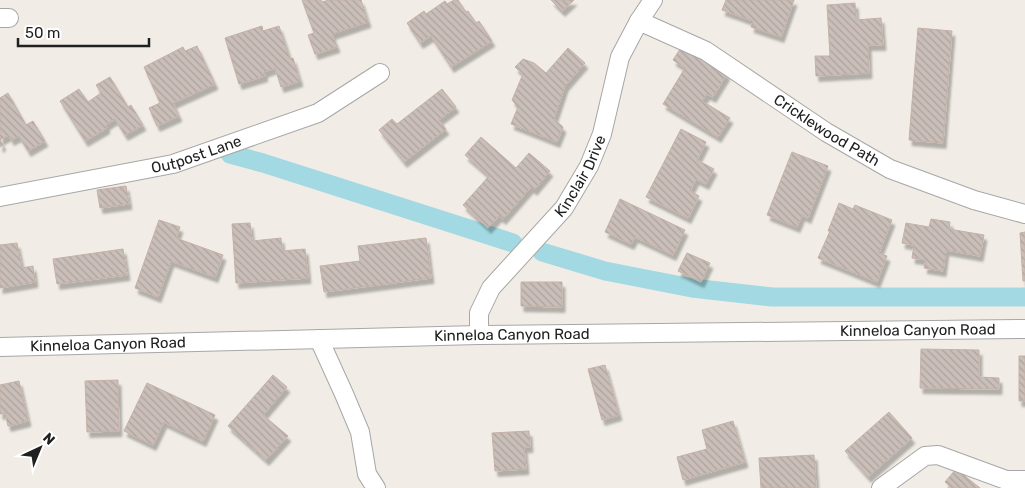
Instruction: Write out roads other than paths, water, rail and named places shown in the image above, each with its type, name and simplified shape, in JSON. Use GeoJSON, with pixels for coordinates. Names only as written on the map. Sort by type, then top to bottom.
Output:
{"type":"FeatureCollection","features":[{"type":"Feature","properties":{"kind":"street","name":"Kinclair Drive"},"geometry":{"type":"LineString","coordinates":[[480,335],[479,313],[491,288],[564,208],[589,166],[602,134],[620,57],[638,21],[654,0]]}},
{"type":"Feature","properties":{"kind":"street","name":"Cricklewood Path"},"geometry":{"type":"LineString","coordinates":[[638,21],[706,51],[826,132],[890,169],[974,200],[1025,214]]}},
{"type":"Feature","properties":{"kind":"street","name":"Outpost Lane"},"geometry":{"type":"LineString","coordinates":[[0,197],[173,164],[318,114],[380,74]]}},
{"type":"Feature","properties":{"kind":"street","name":"Kinneloa Canyon Road"},"geometry":{"type":"LineString","coordinates":[[0,346],[480,335],[1025,330]]}},
{"type":"Feature","properties":{"kind":"street"},"geometry":{"type":"LineString","coordinates":[[319,339],[360,432],[367,474],[376,488]]}},
{"type":"Feature","properties":{"kind":"street"},"geometry":{"type":"LineString","coordinates":[[881,488],[926,456],[938,455],[1006,480],[1025,480]]}},
{"type":"Feature","properties":{"kind":"waterway"},"geometry":{"type":"LineString","coordinates":[[230,154],[513,243]]}},
{"type":"Feature","properties":{"kind":"waterway"},"geometry":{"type":"LineString","coordinates":[[542,252],[605,271],[692,288],[772,297],[1025,297]]}}]}
